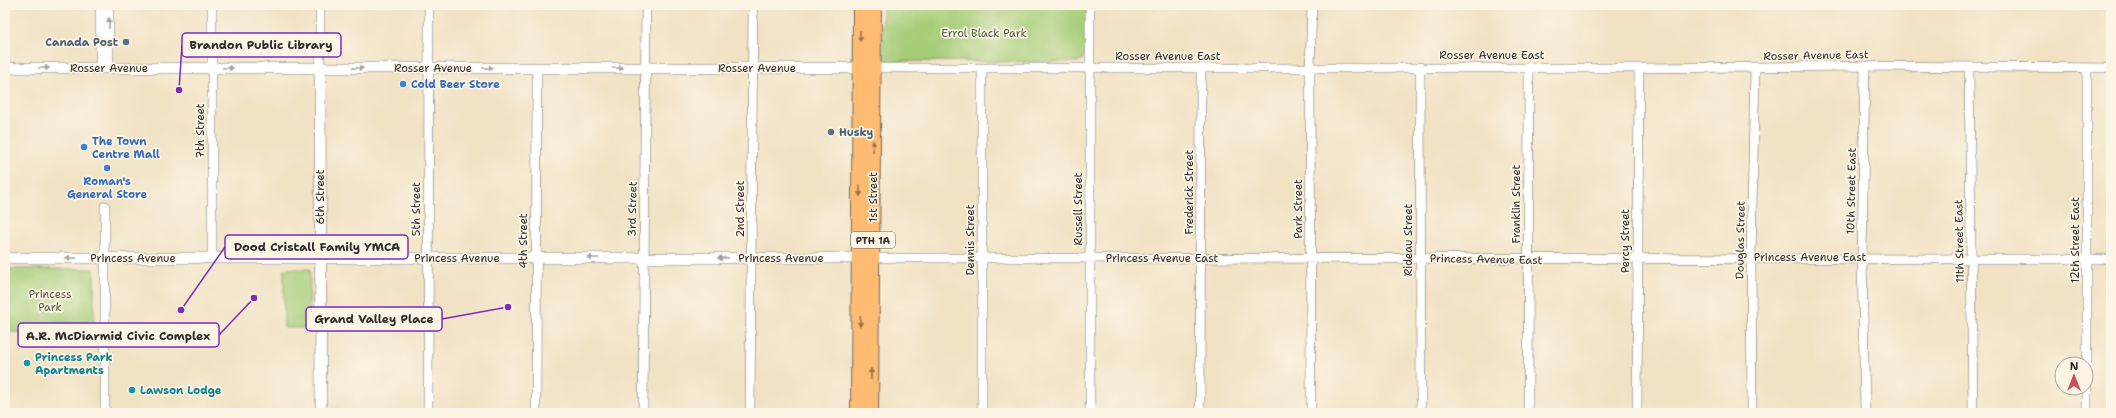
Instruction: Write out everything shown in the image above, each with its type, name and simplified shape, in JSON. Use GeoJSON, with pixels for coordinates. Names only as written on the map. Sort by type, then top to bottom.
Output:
{"type":"FeatureCollection","features":[{"type":"Feature","properties":{"kind":"main road","name":"1st Street"},"geometry":{"type":"LineString","coordinates":[[860,5],[867,68],[867,258],[871,413]]}},
{"type":"Feature","properties":{"kind":"main road"},"geometry":{"type":"LineString","coordinates":[[870,5],[874,28]]}},
{"type":"Feature","properties":{"kind":"main road","name":"1st Street"},"geometry":{"type":"LineString","coordinates":[[867,68],[874,28],[874,5]]}},
{"type":"Feature","properties":{"kind":"main road","name":"1st Street"},"geometry":{"type":"LineString","coordinates":[[858,413],[867,258]]}},
{"type":"Feature","properties":{"kind":"street"},"geometry":{"type":"LineString","coordinates":[[100,5],[104,68]]}},
{"type":"Feature","properties":{"kind":"street"},"geometry":{"type":"LineString","coordinates":[[104,68],[109,5]]}},
{"type":"Feature","properties":{"kind":"street","name":"7th Street"},"geometry":{"type":"LineString","coordinates":[[212,5],[212,258]]}},
{"type":"Feature","properties":{"kind":"street","name":"6th Street"},"geometry":{"type":"LineString","coordinates":[[320,5],[321,413]]}},
{"type":"Feature","properties":{"kind":"street","name":"5th Street"},"geometry":{"type":"LineString","coordinates":[[428,413],[429,5]]}},
{"type":"Feature","properties":{"kind":"street","name":"3rd Street"},"geometry":{"type":"LineString","coordinates":[[643,413],[646,5]]}},
{"type":"Feature","properties":{"kind":"street","name":"2nd Street"},"geometry":{"type":"LineString","coordinates":[[750,413],[753,5]]}},
{"type":"Feature","properties":{"kind":"street","name":"Russell Street"},"geometry":{"type":"LineString","coordinates":[[1090,5],[1090,413]]}},
{"type":"Feature","properties":{"kind":"street","name":"Park Street"},"geometry":{"type":"LineString","coordinates":[[1311,413],[1310,68],[1312,5]]}},
{"type":"Feature","properties":{"kind":"street","name":"Rosser Avenue East"},"geometry":{"type":"LineString","coordinates":[[867,68],[1755,68],[1865,66],[2111,68]]}},
{"type":"Feature","properties":{"kind":"street","name":"10th Street East"},"geometry":{"type":"LineString","coordinates":[[1865,66],[1862,258],[1865,413]]}},
{"type":"Feature","properties":{"kind":"street","name":"Rideau Street"},"geometry":{"type":"LineString","coordinates":[[1420,67],[1421,413]]}},
{"type":"Feature","properties":{"kind":"street","name":"Franklin Street"},"geometry":{"type":"LineString","coordinates":[[1528,413],[1529,67]]}},
{"type":"Feature","properties":{"kind":"street","name":"Rosser Avenue"},"geometry":{"type":"LineString","coordinates":[[5,68],[867,68]]}},
{"type":"Feature","properties":{"kind":"street","name":"4th Street"},"geometry":{"type":"LineString","coordinates":[[536,413],[535,258],[537,68]]}},
{"type":"Feature","properties":{"kind":"street","name":"Dennis Street"},"geometry":{"type":"LineString","coordinates":[[982,68],[982,413]]}},
{"type":"Feature","properties":{"kind":"street","name":"Frederick Street"},"geometry":{"type":"LineString","coordinates":[[1200,413],[1201,68]]}},
{"type":"Feature","properties":{"kind":"street","name":"Percy Street"},"geometry":{"type":"LineString","coordinates":[[1637,413],[1639,68]]}},
{"type":"Feature","properties":{"kind":"street","name":"Douglas Street"},"geometry":{"type":"LineString","coordinates":[[1752,413],[1751,257],[1755,68]]}},
{"type":"Feature","properties":{"kind":"street","name":"11th Street East"},"geometry":{"type":"LineString","coordinates":[[1969,68],[1973,413]]}},
{"type":"Feature","properties":{"kind":"street","name":"12th Street East"},"geometry":{"type":"LineString","coordinates":[[2087,68],[2087,413]]}},
{"type":"Feature","properties":{"kind":"street"},"geometry":{"type":"LineString","coordinates":[[105,206],[105,413]]}},
{"type":"Feature","properties":{"kind":"street","name":"Princess Avenue East"},"geometry":{"type":"LineString","coordinates":[[867,258],[1638,259],[1751,257],[2111,259]]}},
{"type":"Feature","properties":{"kind":"street","name":"Princess Avenue"},"geometry":{"type":"LineString","coordinates":[[5,258],[867,258]]}},
{"type":"Feature","properties":{"kind":"green space","name":"Errol Black Park"},"geometry":{"type":"Polygon","coordinates":[[[883,5],[1078,5],[1087,11],[1086,52],[1083,59],[1078,62],[882,61],[883,5]]]}},
{"type":"Feature","properties":{"kind":"green space","name":"Princess Park"},"geometry":{"type":"Polygon","coordinates":[[[6,269],[94,269],[94,333],[6,332],[6,269]]]}},
{"type":"Feature","properties":{"kind":"green space"},"geometry":{"type":"Polygon","coordinates":[[[284,269],[310,269],[309,328],[284,328],[284,269]]]}},
{"type":"Feature","properties":{"kind":"place","name":"Canada Post"},"geometry":{"type":"Point","coordinates":[126,42]}},
{"type":"Feature","properties":{"kind":"place","name":"Cold Beer Store"},"geometry":{"type":"Point","coordinates":[403,84]}},
{"type":"Feature","properties":{"kind":"place","name":"Brandon Public Library"},"geometry":{"type":"Point","coordinates":[179,90]}},
{"type":"Feature","properties":{"kind":"place","name":"Husky"},"geometry":{"type":"Point","coordinates":[831,132]}},
{"type":"Feature","properties":{"kind":"place","name":"The Town Centre Mall"},"geometry":{"type":"Point","coordinates":[84,147]}},
{"type":"Feature","properties":{"kind":"place","name":"Roman's General Store"},"geometry":{"type":"Point","coordinates":[107,168]}},
{"type":"Feature","properties":{"kind":"place","name":"A.R. McDiarmid Civic Complex"},"geometry":{"type":"Point","coordinates":[254,298]}},
{"type":"Feature","properties":{"kind":"place","name":"Grand Valley Place"},"geometry":{"type":"Point","coordinates":[508,307]}},
{"type":"Feature","properties":{"kind":"place","name":"Dood Cristall Family YMCA"},"geometry":{"type":"Point","coordinates":[181,310]}},
{"type":"Feature","properties":{"kind":"place","name":"Princess Park Apartments"},"geometry":{"type":"Point","coordinates":[27,363]}},
{"type":"Feature","properties":{"kind":"place","name":"Lawson Lodge"},"geometry":{"type":"Point","coordinates":[132,390]}}]}
